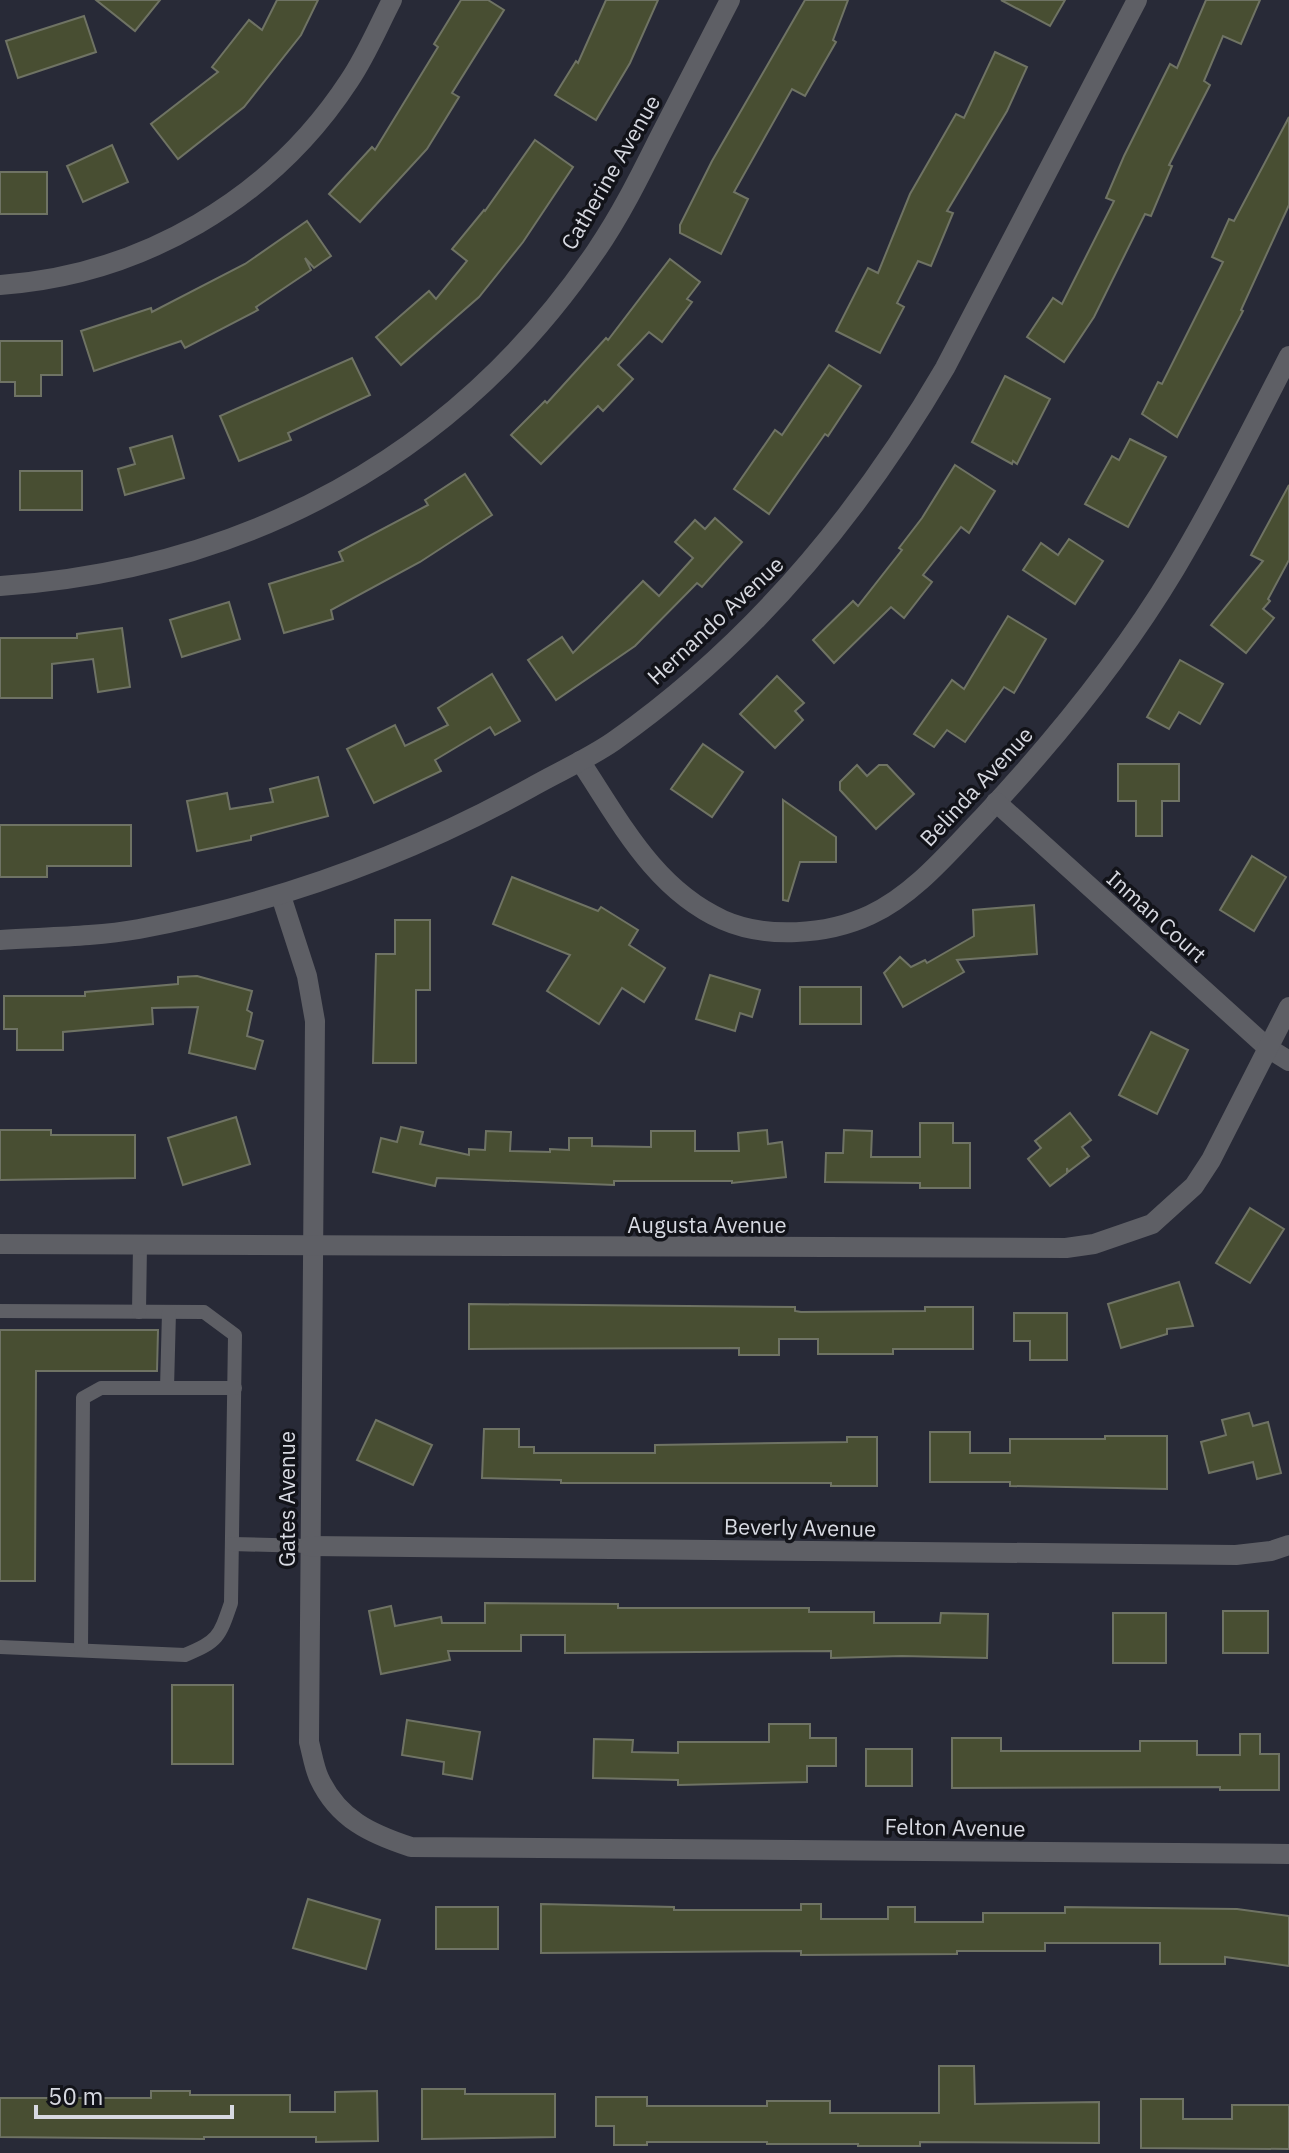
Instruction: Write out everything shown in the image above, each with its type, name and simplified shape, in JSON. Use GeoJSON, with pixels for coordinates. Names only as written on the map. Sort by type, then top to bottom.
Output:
{"type":"FeatureCollection","features":[{"type":"Feature","properties":{"kind":"street"},"geometry":{"type":"LineString","coordinates":[[0,285],[69,276],[131,257],[193,229],[245,194],[292,152],[328,111],[351,79],[392,0]]}},
{"type":"Feature","properties":{"kind":"street","name":"Catherine Avenue"},"geometry":{"type":"LineString","coordinates":[[0,586],[83,578],[134,569],[234,539],[306,508],[374,469],[438,423],[497,371],[539,325],[597,250],[630,195],[730,0]]}},
{"type":"Feature","properties":{"kind":"street","name":"Hernando Avenue"},"geometry":{"type":"LineString","coordinates":[[0,940],[136,929],[281,896],[379,861],[503,804],[580,761],[613,741],[690,682],[761,616],[813,559],[873,483],[916,418],[1137,0]]}},
{"type":"Feature","properties":{"kind":"street","name":"Belinda Avenue"},"geometry":{"type":"LineString","coordinates":[[580,761],[646,860],[679,894],[725,921],[777,933],[827,930],[871,915],[911,888],[996,802],[1046,748],[1135,631],[1224,483],[1289,356]]}},
{"type":"Feature","properties":{"kind":"street","name":"Inman Court"},"geometry":{"type":"LineString","coordinates":[[996,802],[1268,1048],[1289,1061]]}},
{"type":"Feature","properties":{"kind":"street","name":"Gates Avenue"},"geometry":{"type":"LineString","coordinates":[[281,896],[307,976],[315,1021],[309,1742],[319,1778],[339,1808],[371,1834],[411,1847],[620,1849]]}},
{"type":"Feature","properties":{"kind":"street","name":"Augusta Avenue"},"geometry":{"type":"LineString","coordinates":[[0,1244],[1066,1248],[1094,1244],[1152,1224],[1194,1186],[1211,1160],[1289,1007]]}},
{"type":"Feature","properties":{"kind":"street","name":"Beverly Avenue"},"geometry":{"type":"LineString","coordinates":[[309,1546],[1236,1555],[1271,1551],[1289,1545]]}},
{"type":"Feature","properties":{"kind":"street","name":"Felton Avenue"},"geometry":{"type":"LineString","coordinates":[[620,1849],[1289,1854]]}},
{"type":"Feature","properties":{"kind":"lane"},"geometry":{"type":"LineString","coordinates":[[139,1312],[140,1245]]}},
{"type":"Feature","properties":{"kind":"lane"},"geometry":{"type":"LineString","coordinates":[[0,1311],[204,1312],[235,1335],[231,1603],[223,1627],[213,1643],[185,1655],[0,1647]]}},
{"type":"Feature","properties":{"kind":"lane"},"geometry":{"type":"LineString","coordinates":[[167,1388],[169,1312]]}},
{"type":"Feature","properties":{"kind":"lane"},"geometry":{"type":"LineString","coordinates":[[81,1650],[83,1398],[101,1388],[235,1388]]}},
{"type":"Feature","properties":{"kind":"lane"},"geometry":{"type":"LineString","coordinates":[[232,1544],[309,1546]]}},
{"type":"Feature","properties":{"kind":"building"},"geometry":{"type":"Polygon","coordinates":[[[96,0],[160,0],[135,31],[96,0]]]}},
{"type":"Feature","properties":{"kind":"building"},"geometry":{"type":"Polygon","coordinates":[[[277,0],[318,0],[301,35],[244,107],[178,159],[151,124],[218,72],[212,67],[249,20],[262,30],[277,0]]]}},
{"type":"Feature","properties":{"kind":"building"},"geometry":{"type":"Polygon","coordinates":[[[461,0],[488,0],[504,10],[452,93],[459,97],[427,149],[360,222],[329,194],[372,147],[375,150],[438,47],[434,44],[461,0]]]}},
{"type":"Feature","properties":{"kind":"building"},"geometry":{"type":"Polygon","coordinates":[[[606,0],[658,0],[630,63],[596,120],[555,95],[576,61],[578,63],[606,0]]]}},
{"type":"Feature","properties":{"kind":"building"},"geometry":{"type":"Polygon","coordinates":[[[805,0],[848,0],[833,40],[836,42],[805,96],[792,89],[734,192],[748,199],[721,254],[680,233],[680,225],[712,161],[805,0]]]}},
{"type":"Feature","properties":{"kind":"building"},"geometry":{"type":"Polygon","coordinates":[[[1001,0],[1065,0],[1050,26],[1001,0]]]}},
{"type":"Feature","properties":{"kind":"building"},"geometry":{"type":"Polygon","coordinates":[[[1206,0],[1260,0],[1241,44],[1223,36],[1204,81],[1210,85],[1169,165],[1172,166],[1151,216],[1145,214],[1094,317],[1064,362],[1027,337],[1053,298],[1062,304],[1114,201],[1106,198],[1124,156],[1170,64],[1177,68],[1206,0]]]}},
{"type":"Feature","properties":{"kind":"building"},"geometry":{"type":"Polygon","coordinates":[[[84,16],[96,52],[18,78],[6,41],[84,16]]]}},
{"type":"Feature","properties":{"kind":"building"},"geometry":{"type":"Polygon","coordinates":[[[995,52],[1027,67],[1007,111],[947,211],[953,213],[931,266],[918,261],[897,303],[904,307],[880,353],[836,331],[868,268],[878,273],[910,194],[956,114],[964,118],[995,52]]]}},
{"type":"Feature","properties":{"kind":"building"},"geometry":{"type":"Polygon","coordinates":[[[1289,117],[1289,205],[1243,311],[1177,437],[1142,414],[1158,382],[1162,384],[1223,262],[1212,257],[1229,219],[1234,221],[1289,117]]]}},
{"type":"Feature","properties":{"kind":"building"},"geometry":{"type":"Polygon","coordinates":[[[535,140],[573,167],[523,242],[479,297],[401,365],[376,337],[429,291],[436,299],[467,261],[452,249],[485,211],[535,140]]]}},
{"type":"Feature","properties":{"kind":"building"},"geometry":{"type":"Polygon","coordinates":[[[112,145],[128,182],[83,202],[67,166],[112,145]]]}},
{"type":"Feature","properties":{"kind":"building"},"geometry":{"type":"Polygon","coordinates":[[[0,172],[47,172],[47,214],[0,214],[0,172]]]}},
{"type":"Feature","properties":{"kind":"building"},"geometry":{"type":"Polygon","coordinates":[[[307,221],[331,256],[314,268],[305,258],[311,270],[256,307],[258,310],[185,348],[181,341],[94,371],[81,331],[151,308],[152,312],[245,264],[307,221]]]}},
{"type":"Feature","properties":{"kind":"building"},"geometry":{"type":"Polygon","coordinates":[[[670,259],[700,282],[687,299],[692,302],[662,342],[649,332],[618,365],[633,379],[603,411],[598,406],[541,464],[511,435],[545,401],[547,403],[606,338],[608,340],[670,259]]]}},
{"type":"Feature","properties":{"kind":"building"},"geometry":{"type":"Polygon","coordinates":[[[0,341],[62,341],[62,375],[41,375],[41,396],[15,396],[15,382],[0,382],[0,341]]]}},
{"type":"Feature","properties":{"kind":"building"},"geometry":{"type":"Polygon","coordinates":[[[352,358],[370,395],[288,433],[291,440],[239,461],[220,416],[352,358]]]}},
{"type":"Feature","properties":{"kind":"building"},"geometry":{"type":"Polygon","coordinates":[[[829,365],[861,386],[769,514],[734,489],[775,430],[782,435],[829,365]]]}},
{"type":"Feature","properties":{"kind":"building"},"geometry":{"type":"Polygon","coordinates":[[[1005,376],[1050,399],[1017,464],[972,442],[1005,376]]]}},
{"type":"Feature","properties":{"kind":"building"},"geometry":{"type":"Polygon","coordinates":[[[172,436],[184,478],[125,495],[118,469],[135,464],[130,448],[172,436]]]}},
{"type":"Feature","properties":{"kind":"building"},"geometry":{"type":"Polygon","coordinates":[[[1130,439],[1166,457],[1128,527],[1085,504],[1112,456],[1119,460],[1130,439]]]}},
{"type":"Feature","properties":{"kind":"building"},"geometry":{"type":"Polygon","coordinates":[[[955,465],[995,491],[969,533],[961,527],[923,575],[932,582],[904,618],[891,607],[834,663],[813,640],[853,601],[858,606],[902,550],[899,548],[955,465]]]}},
{"type":"Feature","properties":{"kind":"building"},"geometry":{"type":"Polygon","coordinates":[[[20,471],[82,471],[82,510],[20,510],[20,471]]]}},
{"type":"Feature","properties":{"kind":"building"},"geometry":{"type":"Polygon","coordinates":[[[465,474],[492,515],[420,562],[331,610],[333,619],[284,633],[269,584],[343,561],[339,552],[428,505],[425,500],[465,474]]]}},
{"type":"Feature","properties":{"kind":"building"},"geometry":{"type":"Polygon","coordinates":[[[1289,485],[1289,560],[1268,599],[1270,601],[1263,609],[1274,618],[1246,653],[1211,625],[1263,561],[1251,555],[1289,485]]]}},
{"type":"Feature","properties":{"kind":"building"},"geometry":{"type":"Polygon","coordinates":[[[715,518],[742,542],[702,587],[697,583],[635,646],[556,700],[528,660],[562,637],[573,653],[643,581],[659,596],[693,558],[675,542],[695,520],[705,529],[715,518]]]}},
{"type":"Feature","properties":{"kind":"building"},"geometry":{"type":"Polygon","coordinates":[[[1069,539],[1103,561],[1075,604],[1023,570],[1041,543],[1058,555],[1069,539]]]}},
{"type":"Feature","properties":{"kind":"building"},"geometry":{"type":"Polygon","coordinates":[[[229,602],[240,639],[182,657],[170,620],[229,602]]]}},
{"type":"Feature","properties":{"kind":"building"},"geometry":{"type":"Polygon","coordinates":[[[1008,616],[1046,639],[1014,693],[1004,687],[965,742],[947,730],[934,747],[914,734],[952,680],[964,689],[1008,616]]]}},
{"type":"Feature","properties":{"kind":"building"},"geometry":{"type":"Polygon","coordinates":[[[122,628],[130,687],[98,692],[93,659],[52,664],[52,698],[0,698],[0,638],[77,638],[77,634],[122,628]]]}},
{"type":"Feature","properties":{"kind":"building"},"geometry":{"type":"Polygon","coordinates":[[[1180,660],[1223,684],[1200,724],[1179,712],[1169,729],[1147,717],[1180,660]]]}},
{"type":"Feature","properties":{"kind":"building"},"geometry":{"type":"Polygon","coordinates":[[[492,674],[520,721],[495,735],[490,727],[435,760],[441,771],[374,803],[347,749],[395,725],[405,746],[448,725],[438,708],[492,674]]]}},
{"type":"Feature","properties":{"kind":"building"},"geometry":{"type":"Polygon","coordinates":[[[777,676],[804,703],[795,711],[803,720],[775,748],[740,714],[777,676]]]}},
{"type":"Feature","properties":{"kind":"building"},"geometry":{"type":"Polygon","coordinates":[[[703,744],[743,772],[712,817],[671,789],[703,744]]]}},
{"type":"Feature","properties":{"kind":"building"},"geometry":{"type":"Polygon","coordinates":[[[1118,764],[1179,764],[1179,801],[1162,801],[1162,836],[1136,836],[1136,801],[1118,801],[1118,764]]]}},
{"type":"Feature","properties":{"kind":"building"},"geometry":{"type":"Polygon","coordinates":[[[857,765],[867,776],[879,765],[887,765],[914,794],[876,829],[840,790],[840,782],[857,765]]]}},
{"type":"Feature","properties":{"kind":"building"},"geometry":{"type":"Polygon","coordinates":[[[318,777],[328,816],[251,836],[251,840],[197,851],[187,801],[227,793],[230,809],[273,802],[270,789],[318,777]]]}},
{"type":"Feature","properties":{"kind":"building"},"geometry":{"type":"Polygon","coordinates":[[[783,800],[836,837],[836,862],[800,862],[788,901],[783,900],[783,800]]]}},
{"type":"Feature","properties":{"kind":"building"},"geometry":{"type":"Polygon","coordinates":[[[0,825],[131,825],[131,866],[47,866],[47,877],[0,877],[0,825]]]}},
{"type":"Feature","properties":{"kind":"building"},"geometry":{"type":"Polygon","coordinates":[[[1252,856],[1286,877],[1254,931],[1220,910],[1252,856]]]}},
{"type":"Feature","properties":{"kind":"building"},"geometry":{"type":"Polygon","coordinates":[[[512,877],[598,911],[601,907],[638,930],[629,945],[665,968],[644,1002],[622,988],[599,1024],[547,991],[570,955],[493,924],[512,877]]]}},
{"type":"Feature","properties":{"kind":"building"},"geometry":{"type":"Polygon","coordinates":[[[1034,905],[1037,954],[957,960],[964,972],[903,1007],[884,973],[900,957],[911,967],[925,960],[927,963],[974,936],[973,910],[1034,905]]]}},
{"type":"Feature","properties":{"kind":"building"},"geometry":{"type":"Polygon","coordinates":[[[395,920],[430,920],[430,990],[416,990],[416,1063],[373,1063],[376,954],[395,954],[395,920]]]}},
{"type":"Feature","properties":{"kind":"building"},"geometry":{"type":"Polygon","coordinates":[[[710,975],[760,990],[752,1017],[740,1013],[735,1031],[696,1019],[710,975]]]}},
{"type":"Feature","properties":{"kind":"building"},"geometry":{"type":"Polygon","coordinates":[[[197,976],[252,991],[247,1010],[252,1013],[247,1036],[263,1041],[255,1069],[189,1053],[198,1007],[152,1008],[153,1024],[63,1032],[63,1050],[17,1050],[17,1029],[4,1029],[4,996],[85,996],[85,992],[178,984],[178,977],[197,976]]]}},
{"type":"Feature","properties":{"kind":"building"},"geometry":{"type":"Polygon","coordinates":[[[800,987],[861,987],[861,1024],[800,1024],[800,987]]]}},
{"type":"Feature","properties":{"kind":"building"},"geometry":{"type":"Polygon","coordinates":[[[1151,1032],[1188,1050],[1157,1114],[1119,1095],[1151,1032]]]}},
{"type":"Feature","properties":{"kind":"building"},"geometry":{"type":"Polygon","coordinates":[[[1070,1113],[1091,1140],[1082,1147],[1089,1156],[1068,1172],[1067,1168],[1067,1173],[1050,1186],[1028,1159],[1041,1148],[1035,1141],[1070,1113]]]}},
{"type":"Feature","properties":{"kind":"building"},"geometry":{"type":"Polygon","coordinates":[[[236,1117],[250,1164],[183,1185],[168,1138],[236,1117]]]}},
{"type":"Feature","properties":{"kind":"building"},"geometry":{"type":"Polygon","coordinates":[[[920,1123],[953,1123],[953,1143],[970,1143],[970,1188],[920,1188],[920,1183],[825,1182],[826,1153],[843,1153],[844,1130],[872,1131],[871,1157],[920,1157],[920,1123]]]}},
{"type":"Feature","properties":{"kind":"building"},"geometry":{"type":"Polygon","coordinates":[[[401,1127],[423,1132],[420,1144],[469,1155],[469,1149],[485,1150],[486,1131],[511,1132],[510,1151],[550,1152],[550,1149],[569,1150],[569,1138],[592,1138],[592,1146],[651,1147],[651,1131],[695,1131],[695,1151],[739,1151],[738,1133],[767,1130],[768,1144],[782,1142],[786,1177],[732,1183],[614,1181],[614,1185],[437,1178],[435,1186],[373,1172],[381,1138],[397,1142],[401,1127]]]}},
{"type":"Feature","properties":{"kind":"building"},"geometry":{"type":"Polygon","coordinates":[[[0,1130],[51,1130],[51,1135],[135,1135],[135,1178],[0,1180],[0,1130]]]}},
{"type":"Feature","properties":{"kind":"building"},"geometry":{"type":"Polygon","coordinates":[[[1250,1208],[1284,1229],[1250,1283],[1216,1263],[1250,1208]]]}},
{"type":"Feature","properties":{"kind":"building"},"geometry":{"type":"Polygon","coordinates":[[[1179,1282],[1193,1326],[1167,1329],[1167,1334],[1121,1348],[1108,1304],[1179,1282]]]}},
{"type":"Feature","properties":{"kind":"building"},"geometry":{"type":"Polygon","coordinates":[[[469,1304],[795,1307],[795,1311],[801,1312],[925,1311],[925,1307],[973,1307],[973,1349],[893,1349],[893,1354],[818,1354],[818,1339],[779,1339],[779,1355],[739,1355],[739,1348],[469,1349],[469,1304]]]}},
{"type":"Feature","properties":{"kind":"building"},"geometry":{"type":"Polygon","coordinates":[[[1014,1313],[1067,1313],[1067,1360],[1030,1360],[1030,1341],[1014,1341],[1014,1313]]]}},
{"type":"Feature","properties":{"kind":"building"},"geometry":{"type":"Polygon","coordinates":[[[0,1330],[158,1330],[157,1371],[36,1371],[35,1581],[0,1581],[0,1330]]]}},
{"type":"Feature","properties":{"kind":"building"},"geometry":{"type":"Polygon","coordinates":[[[1249,1413],[1253,1426],[1268,1422],[1281,1473],[1257,1479],[1253,1462],[1209,1473],[1201,1442],[1226,1435],[1222,1420],[1249,1413]]]}},
{"type":"Feature","properties":{"kind":"building"},"geometry":{"type":"Polygon","coordinates":[[[376,1420],[432,1445],[413,1485],[357,1460],[376,1420]]]}},
{"type":"Feature","properties":{"kind":"building"},"geometry":{"type":"Polygon","coordinates":[[[484,1429],[519,1429],[519,1447],[534,1447],[534,1453],[655,1453],[655,1445],[847,1442],[847,1437],[877,1437],[877,1486],[831,1486],[831,1483],[561,1483],[561,1480],[482,1478],[484,1429]]]}},
{"type":"Feature","properties":{"kind":"building"},"geometry":{"type":"Polygon","coordinates":[[[930,1432],[970,1432],[970,1453],[1010,1453],[1010,1439],[1167,1436],[1167,1489],[930,1482],[930,1432]]]}},
{"type":"Feature","properties":{"kind":"building"},"geometry":{"type":"Polygon","coordinates":[[[485,1603],[618,1604],[618,1608],[809,1608],[809,1612],[874,1612],[874,1623],[940,1623],[941,1613],[988,1614],[987,1658],[831,1658],[831,1651],[565,1653],[565,1635],[521,1635],[521,1651],[448,1651],[450,1660],[381,1674],[369,1611],[391,1606],[395,1626],[441,1617],[442,1623],[485,1623],[485,1603]]]}},
{"type":"Feature","properties":{"kind":"building"},"geometry":{"type":"Polygon","coordinates":[[[1223,1611],[1268,1611],[1268,1653],[1223,1653],[1223,1611]]]}},
{"type":"Feature","properties":{"kind":"building"},"geometry":{"type":"Polygon","coordinates":[[[1113,1613],[1166,1613],[1166,1663],[1113,1663],[1113,1613]]]}},
{"type":"Feature","properties":{"kind":"building"},"geometry":{"type":"Polygon","coordinates":[[[172,1685],[233,1685],[233,1764],[172,1764],[172,1685]]]}},
{"type":"Feature","properties":{"kind":"building"},"geometry":{"type":"Polygon","coordinates":[[[407,1720],[480,1732],[472,1779],[443,1774],[444,1762],[402,1755],[407,1720]]]}},
{"type":"Feature","properties":{"kind":"building"},"geometry":{"type":"Polygon","coordinates":[[[769,1724],[810,1724],[810,1738],[836,1738],[836,1766],[807,1766],[807,1782],[678,1785],[678,1780],[593,1778],[594,1739],[633,1740],[632,1752],[678,1753],[678,1742],[769,1742],[769,1724]]]}},
{"type":"Feature","properties":{"kind":"building"},"geometry":{"type":"Polygon","coordinates":[[[1240,1734],[1260,1734],[1260,1754],[1279,1754],[1279,1790],[1220,1790],[1220,1787],[952,1788],[952,1738],[1001,1738],[1001,1751],[1140,1751],[1140,1741],[1197,1741],[1197,1755],[1240,1755],[1240,1734]]]}},
{"type":"Feature","properties":{"kind":"building"},"geometry":{"type":"Polygon","coordinates":[[[866,1749],[912,1749],[912,1786],[866,1786],[866,1749]]]}},
{"type":"Feature","properties":{"kind":"building"},"geometry":{"type":"Polygon","coordinates":[[[308,1899],[380,1920],[366,1969],[293,1948],[308,1899]]]}},
{"type":"Feature","properties":{"kind":"building"},"geometry":{"type":"Polygon","coordinates":[[[541,1904],[674,1907],[674,1910],[801,1910],[801,1904],[821,1904],[821,1919],[888,1919],[888,1907],[915,1907],[915,1922],[983,1922],[983,1913],[1065,1913],[1065,1907],[1237,1909],[1289,1916],[1289,1966],[1225,1957],[1225,1964],[1160,1964],[1160,1943],[1045,1943],[1045,1951],[957,1951],[957,1954],[801,1955],[801,1951],[541,1953],[541,1904]]]}},
{"type":"Feature","properties":{"kind":"building"},"geometry":{"type":"Polygon","coordinates":[[[436,1907],[498,1907],[498,1949],[436,1949],[436,1907]]]}},
{"type":"Feature","properties":{"kind":"building"},"geometry":{"type":"Polygon","coordinates":[[[939,2066],[974,2066],[975,2104],[1099,2102],[1099,2143],[920,2142],[920,2146],[858,2146],[647,2142],[647,2145],[614,2145],[614,2126],[596,2126],[596,2097],[647,2097],[647,2106],[767,2106],[767,2101],[830,2101],[830,2113],[939,2113],[939,2066]]]}},
{"type":"Feature","properties":{"kind":"building"},"geometry":{"type":"Polygon","coordinates":[[[422,2089],[465,2089],[465,2094],[555,2094],[555,2137],[422,2139],[422,2089]]]}},
{"type":"Feature","properties":{"kind":"building"},"geometry":{"type":"Polygon","coordinates":[[[151,2091],[190,2091],[190,2095],[290,2095],[290,2112],[335,2112],[335,2092],[377,2091],[378,2141],[316,2142],[316,2137],[0,2137],[0,2098],[151,2098],[151,2091]]]}},
{"type":"Feature","properties":{"kind":"building"},"geometry":{"type":"Polygon","coordinates":[[[1141,2099],[1183,2099],[1183,2119],[1232,2119],[1232,2105],[1289,2105],[1289,2149],[1141,2148],[1141,2099]]]}}]}
